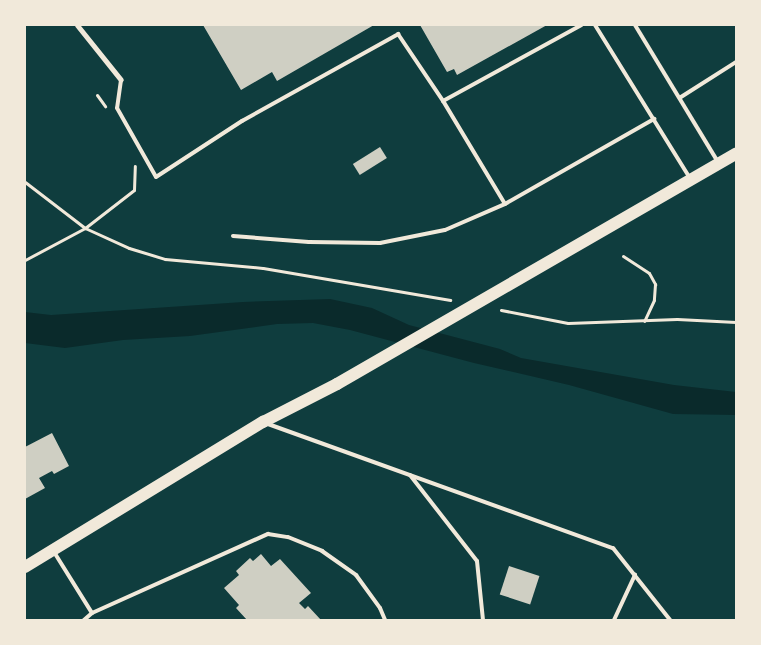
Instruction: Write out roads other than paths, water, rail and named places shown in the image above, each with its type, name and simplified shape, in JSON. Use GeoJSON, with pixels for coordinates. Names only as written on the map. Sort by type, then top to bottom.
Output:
{"type":"FeatureCollection","features":[{"type":"Feature","properties":{"kind":"main road"},"geometry":{"type":"LineString","coordinates":[[25,567],[264,422],[337,384],[504,286],[736,154]]}},
{"type":"Feature","properties":{"kind":"street"},"geometry":{"type":"LineString","coordinates":[[77,25],[121,80]]}},
{"type":"Feature","properties":{"kind":"lane"},"geometry":{"type":"LineString","coordinates":[[443,101],[581,25]]}},
{"type":"Feature","properties":{"kind":"lane"},"geometry":{"type":"LineString","coordinates":[[595,25],[691,180]]}},
{"type":"Feature","properties":{"kind":"lane"},"geometry":{"type":"LineString","coordinates":[[635,25],[681,98],[719,164]]}},
{"type":"Feature","properties":{"kind":"lane"},"geometry":{"type":"LineString","coordinates":[[121,80],[116,108],[156,177],[242,121],[398,34],[443,101],[505,204]]}},
{"type":"Feature","properties":{"kind":"lane"},"geometry":{"type":"LineString","coordinates":[[681,98],[736,62]]}},
{"type":"Feature","properties":{"kind":"lane"},"geometry":{"type":"LineString","coordinates":[[233,236],[309,242],[380,243],[445,230],[505,204],[654,119]]}},
{"type":"Feature","properties":{"kind":"lane"},"geometry":{"type":"LineString","coordinates":[[264,422],[612,548],[670,620]]}},
{"type":"Feature","properties":{"kind":"lane"},"geometry":{"type":"LineString","coordinates":[[410,475],[476,561],[483,620]]}},
{"type":"Feature","properties":{"kind":"lane"},"geometry":{"type":"LineString","coordinates":[[84,620],[92,614],[268,534],[288,537],[322,551],[356,575],[380,608],[385,620]]}},
{"type":"Feature","properties":{"kind":"lane"},"geometry":{"type":"LineString","coordinates":[[52,550],[92,614]]}},
{"type":"Feature","properties":{"kind":"lane"},"geometry":{"type":"LineString","coordinates":[[614,620],[635,575]]}},
{"type":"Feature","properties":{"kind":"water"},"geometry":{"type":"Polygon","coordinates":[[[330,299],[372,308],[409,325],[500,349],[521,358],[674,385],[736,392],[736,415],[673,414],[569,385],[474,363],[350,330],[313,323],[277,324],[190,336],[123,340],[65,348],[25,343],[25,312],[51,315],[243,302],[330,299]]]}}]}
